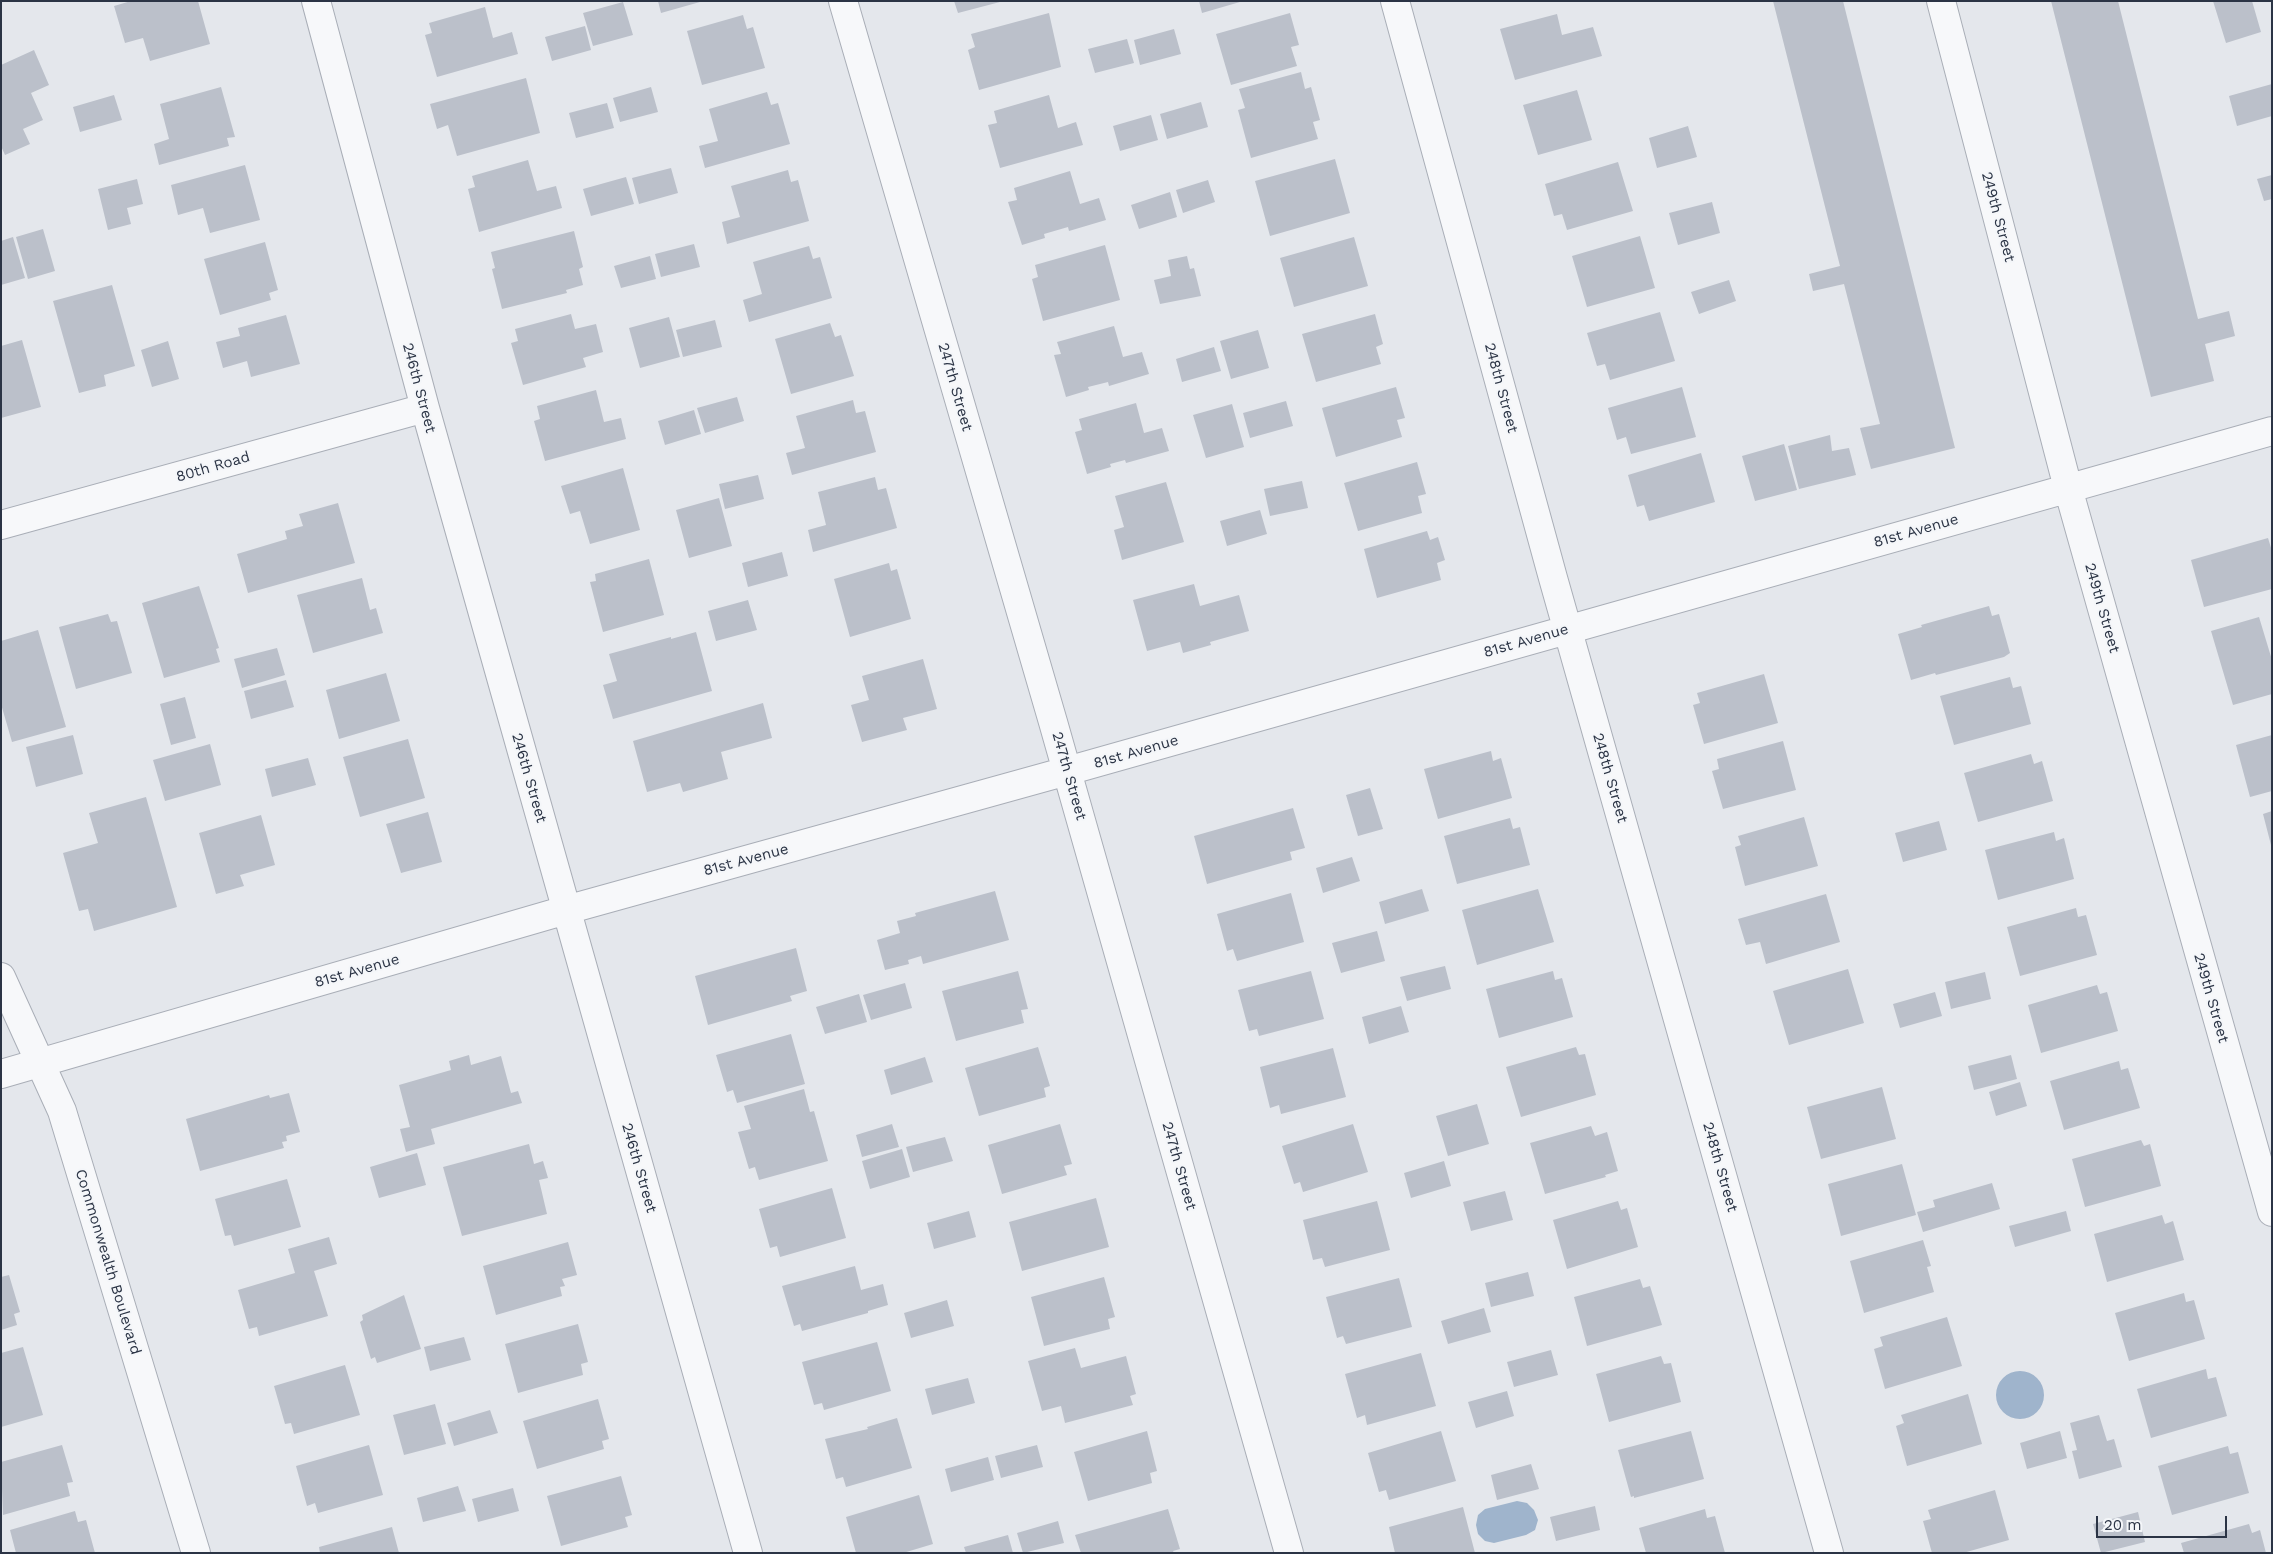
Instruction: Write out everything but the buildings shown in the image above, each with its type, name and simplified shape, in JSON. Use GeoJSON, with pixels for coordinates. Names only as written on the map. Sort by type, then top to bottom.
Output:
{"type":"FeatureCollection","features":[{"type":"Feature","properties":{"kind":"street","name":"246th Street"},"geometry":{"type":"LineString","coordinates":[[316,1],[425,408],[748,1553]]}},
{"type":"Feature","properties":{"kind":"street","name":"247th Street"},"geometry":{"type":"LineString","coordinates":[[843,1],[1067,772],[1288,1553]]}},
{"type":"Feature","properties":{"kind":"street","name":"248th Street"},"geometry":{"type":"LineString","coordinates":[[1395,1],[1568,629],[1829,1553]]}},
{"type":"Feature","properties":{"kind":"street","name":"249th Street"},"geometry":{"type":"LineString","coordinates":[[1941,1],[2068,488],[2272,1212]]}},
{"type":"Feature","properties":{"kind":"street","name":"80th Road"},"geometry":{"type":"LineString","coordinates":[[1,525],[425,408]]}},
{"type":"Feature","properties":{"kind":"street","name":"81st Avenue"},"geometry":{"type":"LineString","coordinates":[[1,1074],[566,910],[1067,772],[2272,431]]}},
{"type":"Feature","properties":{"kind":"street","name":"Commonwealth Boulevard"},"geometry":{"type":"LineString","coordinates":[[1,977],[62,1111],[196,1553]]}},
{"type":"Feature","properties":{"kind":"water"},"geometry":{"type":"Polygon","coordinates":[[[2020,1371],[2029,1373],[2037,1378],[2042,1386],[2044,1395],[2042,1404],[2037,1412],[2029,1417],[2020,1419],[2011,1417],[2003,1412],[1998,1404],[1996,1395],[1998,1386],[2003,1378],[2011,1373],[2020,1371]]]}},
{"type":"Feature","properties":{"kind":"water"},"geometry":{"type":"Polygon","coordinates":[[[1517,1501],[1527,1503],[1534,1510],[1538,1520],[1535,1530],[1526,1535],[1494,1543],[1485,1541],[1478,1534],[1476,1525],[1478,1515],[1485,1509],[1517,1501]]]}}]}
